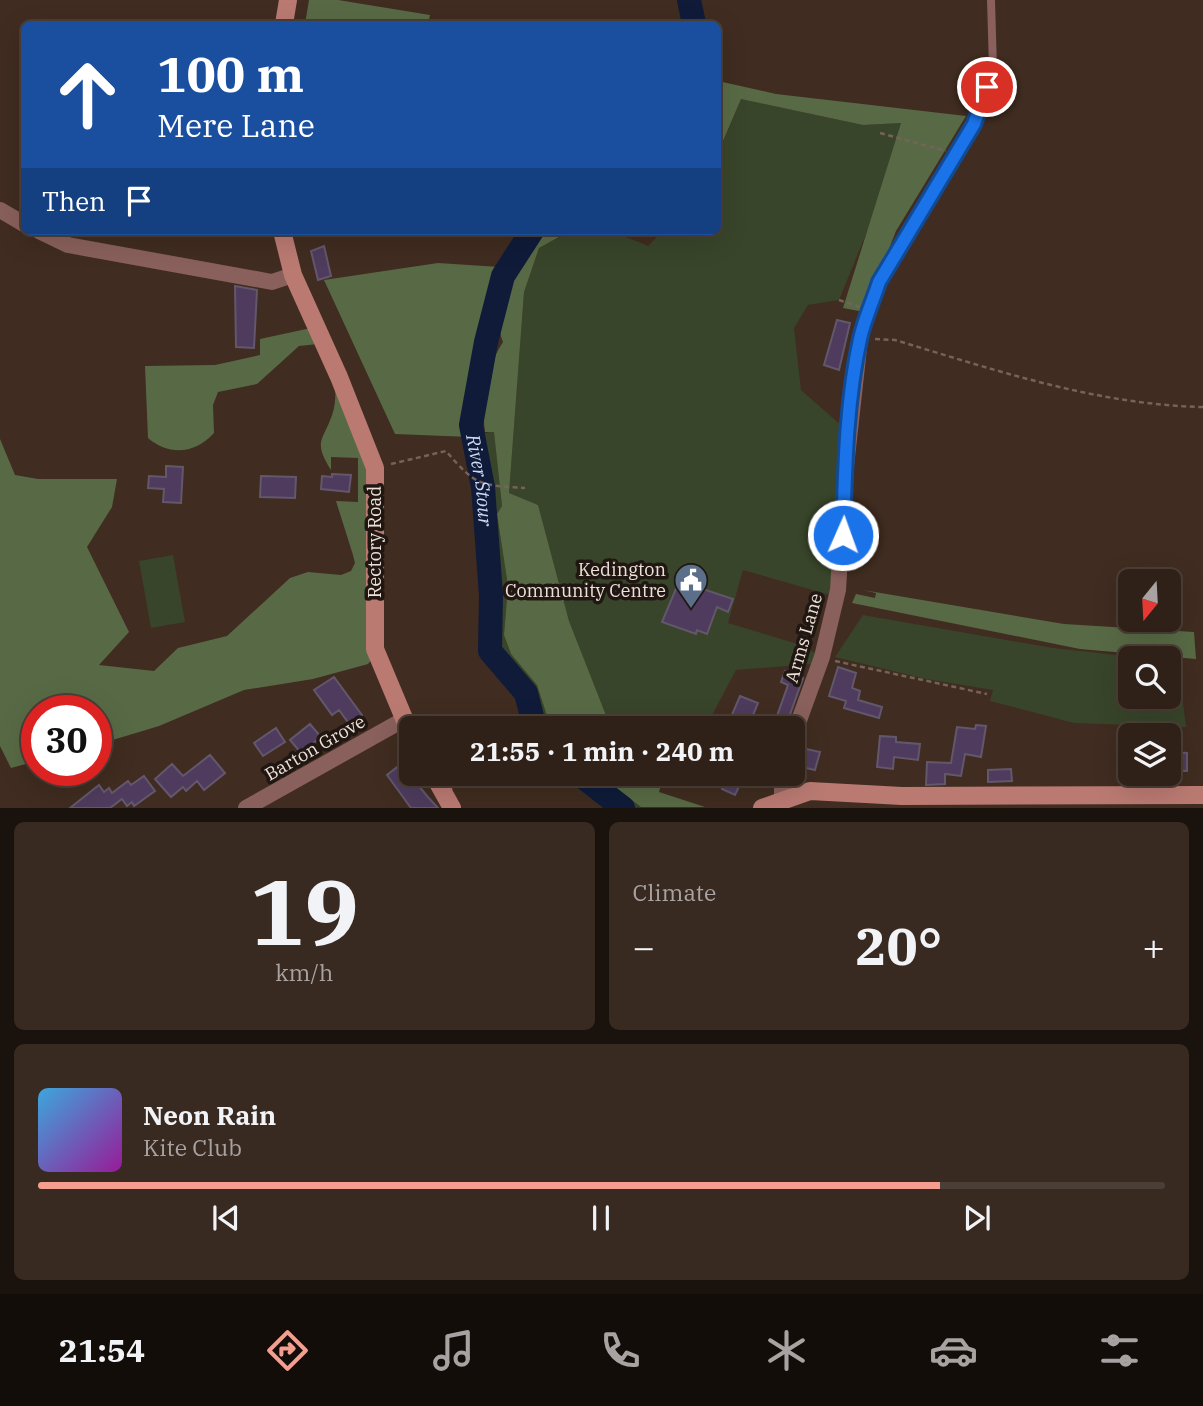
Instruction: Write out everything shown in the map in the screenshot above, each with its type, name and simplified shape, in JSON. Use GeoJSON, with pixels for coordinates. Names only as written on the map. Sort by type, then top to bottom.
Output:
{"type":"FeatureCollection","features":[{"type":"Feature","properties":{"kind":"street"},"geometry":{"type":"LineString","coordinates":[[285,21],[289,0]]}},
{"type":"Feature","properties":{"kind":"street"},"geometry":{"type":"LineString","coordinates":[[0,211],[21,222]]}},
{"type":"Feature","properties":{"kind":"street"},"geometry":{"type":"LineString","coordinates":[[47,235],[68,245],[272,282],[293,275]]}},
{"type":"Feature","properties":{"kind":"street","name":"Rectory Road"},"geometry":{"type":"LineString","coordinates":[[283,235],[293,275],[339,377],[375,468],[375,649],[402,716]]}},
{"type":"Feature","properties":{"kind":"street","name":"Arms Lane"},"geometry":{"type":"LineString","coordinates":[[801,716],[822,657],[860,339]]}},
{"type":"Feature","properties":{"kind":"street","name":"Barton Grove"},"geometry":{"type":"LineString","coordinates":[[246,807],[275,801],[399,731]]}},
{"type":"Feature","properties":{"kind":"street"},"geometry":{"type":"LineString","coordinates":[[440,786],[449,802]]}},
{"type":"Feature","properties":{"kind":"street"},"geometry":{"type":"LineString","coordinates":[[762,807],[789,801],[810,791],[903,802],[1203,795]]}},
{"type":"Feature","properties":{"kind":"lane"},"geometry":{"type":"LineString","coordinates":[[860,339],[879,282],[974,124],[993,68],[991,0]]}},
{"type":"Feature","properties":{"kind":"path"},"geometry":{"type":"LineString","coordinates":[[880,133],[956,154]]}},
{"type":"Feature","properties":{"kind":"path"},"geometry":{"type":"LineString","coordinates":[[839,300],[869,310]]}},
{"type":"Feature","properties":{"kind":"path"},"geometry":{"type":"LineString","coordinates":[[860,339],[895,340],[1010,374],[1107,397],[1203,407]]}},
{"type":"Feature","properties":{"kind":"path"},"geometry":{"type":"LineString","coordinates":[[375,468],[446,451],[470,480],[488,486],[525,488]]}},
{"type":"Feature","properties":{"kind":"path"},"geometry":{"type":"LineString","coordinates":[[822,657],[987,694]]}},
{"type":"Feature","properties":{"kind":"green space"},"geometry":{"type":"Polygon","coordinates":[[[309,0],[338,0],[430,15],[429,21],[306,21],[309,0]]]}},
{"type":"Feature","properties":{"kind":"green space"},"geometry":{"type":"Polygon","coordinates":[[[721,82],[776,94],[966,116],[896,231],[864,312],[843,308],[901,123],[863,125],[741,99],[721,146],[721,82]]]}},
{"type":"Feature","properties":{"kind":"green space"},"geometry":{"type":"Polygon","coordinates":[[[741,99],[863,125],[901,123],[868,229],[839,300],[808,305],[794,328],[801,390],[842,426],[830,595],[743,570],[728,623],[801,645],[822,657],[812,664],[736,670],[712,716],[606,716],[569,621],[538,505],[509,493],[524,292],[539,248],[567,235],[620,235],[648,246],[659,235],[721,235],[721,147],[741,99]]]}},
{"type":"Feature","properties":{"kind":"green space"},"geometry":{"type":"Polygon","coordinates":[[[537,235],[563,235],[539,248],[524,292],[509,493],[538,505],[569,621],[606,716],[547,716],[537,685],[511,654],[504,635],[508,586],[497,514],[502,506],[494,432],[485,432],[484,396],[488,374],[503,342],[500,317],[507,292],[515,277],[512,273],[520,252],[537,235]]]}},
{"type":"Feature","properties":{"kind":"green space"},"geometry":{"type":"Polygon","coordinates":[[[438,263],[500,267],[494,281],[471,398],[475,422],[470,437],[395,434],[324,280],[438,263]]]}},
{"type":"Feature","properties":{"kind":"green space"},"geometry":{"type":"Polygon","coordinates":[[[311,328],[318,344],[299,346],[257,384],[218,392],[213,405],[214,433],[207,440],[190,449],[173,450],[148,438],[145,366],[215,365],[260,355],[260,339],[311,328]]]}},
{"type":"Feature","properties":{"kind":"green space"},"geometry":{"type":"Polygon","coordinates":[[[336,382],[369,453],[373,658],[368,664],[313,679],[244,690],[159,726],[112,740],[112,695],[21,695],[21,765],[11,768],[0,746],[0,439],[15,475],[38,479],[117,479],[112,507],[87,547],[129,632],[99,665],[154,671],[178,648],[227,636],[290,578],[308,572],[341,575],[351,571],[355,563],[336,501],[358,502],[358,458],[331,457],[331,470],[325,460],[321,446],[334,409],[336,382]]]}},
{"type":"Feature","properties":{"kind":"green space"},"geometry":{"type":"Polygon","coordinates":[[[494,431],[502,506],[497,514],[508,586],[504,635],[511,654],[537,685],[547,716],[527,716],[519,695],[489,658],[485,641],[486,591],[470,437],[494,431]]]}},
{"type":"Feature","properties":{"kind":"green space"},"geometry":{"type":"Polygon","coordinates":[[[173,555],[185,622],[151,628],[139,561],[173,555]]]}},
{"type":"Feature","properties":{"kind":"green space"},"geometry":{"type":"Polygon","coordinates":[[[863,590],[1064,624],[1118,627],[1118,632],[1194,632],[1196,659],[1181,658],[1181,646],[1118,646],[1118,652],[1080,649],[852,603],[856,594],[875,598],[876,593],[863,590]]]}},
{"type":"Feature","properties":{"kind":"green space"},"geometry":{"type":"Polygon","coordinates":[[[863,615],[1053,648],[1118,655],[1118,709],[1181,709],[1181,686],[1186,727],[1181,727],[1181,723],[1074,723],[990,701],[993,690],[926,679],[835,657],[863,615]]]}},
{"type":"Feature","properties":{"kind":"green space"},"geometry":{"type":"Polygon","coordinates":[[[576,786],[613,786],[641,807],[598,802],[576,786]]]}},
{"type":"Feature","properties":{"kind":"green space"},"geometry":{"type":"Polygon","coordinates":[[[613,786],[661,786],[659,792],[705,807],[641,807],[613,786]]]}},
{"type":"Feature","properties":{"kind":"building"},"geometry":{"type":"Polygon","coordinates":[[[324,246],[331,276],[318,280],[311,251],[324,246]]]}},
{"type":"Feature","properties":{"kind":"building"},"geometry":{"type":"Polygon","coordinates":[[[235,286],[257,290],[254,348],[236,347],[235,286]]]}},
{"type":"Feature","properties":{"kind":"building"},"geometry":{"type":"Polygon","coordinates":[[[837,320],[850,323],[839,370],[824,365],[837,320]]]}},
{"type":"Feature","properties":{"kind":"building"},"geometry":{"type":"Polygon","coordinates":[[[166,466],[183,467],[181,503],[163,502],[164,489],[148,488],[149,476],[166,477],[166,466]]]}},
{"type":"Feature","properties":{"kind":"building"},"geometry":{"type":"Polygon","coordinates":[[[332,474],[351,475],[349,492],[321,489],[322,476],[332,477],[332,474]]]}},
{"type":"Feature","properties":{"kind":"building"},"geometry":{"type":"Polygon","coordinates":[[[261,476],[296,477],[295,498],[260,497],[261,476]]]}},
{"type":"Feature","properties":{"kind":"building","name":"Kedington Community Centre"},"geometry":{"type":"Polygon","coordinates":[[[678,584],[699,592],[700,588],[733,599],[728,612],[717,607],[707,634],[697,630],[696,634],[662,622],[678,584]]]}},
{"type":"Feature","properties":{"kind":"building"},"geometry":{"type":"Polygon","coordinates":[[[838,667],[856,673],[852,688],[860,691],[858,700],[882,707],[879,718],[844,708],[846,701],[829,696],[838,667]]]}},
{"type":"Feature","properties":{"kind":"building"},"geometry":{"type":"Polygon","coordinates":[[[785,671],[803,678],[789,716],[777,716],[788,685],[781,682],[785,671]]]}},
{"type":"Feature","properties":{"kind":"building"},"geometry":{"type":"Polygon","coordinates":[[[334,677],[362,715],[350,725],[339,710],[332,715],[314,690],[334,677]]]}},
{"type":"Feature","properties":{"kind":"building"},"geometry":{"type":"Polygon","coordinates":[[[740,696],[758,703],[753,716],[731,716],[740,696]]]}},
{"type":"Feature","properties":{"kind":"building"},"geometry":{"type":"Polygon","coordinates":[[[310,724],[321,737],[301,753],[290,740],[310,724]]]}},
{"type":"Feature","properties":{"kind":"building"},"geometry":{"type":"Polygon","coordinates":[[[976,725],[986,726],[981,757],[965,754],[961,776],[945,774],[945,784],[926,785],[927,762],[951,763],[957,727],[975,729],[976,725]]]}},
{"type":"Feature","properties":{"kind":"building"},"geometry":{"type":"Polygon","coordinates":[[[276,728],[285,742],[263,756],[254,743],[276,728]]]}},
{"type":"Feature","properties":{"kind":"building"},"geometry":{"type":"Polygon","coordinates":[[[880,736],[896,737],[896,742],[920,744],[918,760],[894,757],[893,769],[877,767],[880,736]]]}},
{"type":"Feature","properties":{"kind":"building"},"geometry":{"type":"Polygon","coordinates":[[[805,749],[820,752],[815,770],[805,768],[805,749]]]}},
{"type":"Feature","properties":{"kind":"building"},"geometry":{"type":"Polygon","coordinates":[[[1181,753],[1187,753],[1187,771],[1181,771],[1181,753]]]}},
{"type":"Feature","properties":{"kind":"building"},"geometry":{"type":"Polygon","coordinates":[[[210,755],[225,773],[204,790],[197,781],[186,791],[183,787],[171,797],[155,779],[172,764],[183,776],[210,755]]]}},
{"type":"Feature","properties":{"kind":"building"},"geometry":{"type":"Polygon","coordinates":[[[399,766],[399,786],[419,786],[438,808],[411,808],[387,775],[399,766]]]}},
{"type":"Feature","properties":{"kind":"building"},"geometry":{"type":"Polygon","coordinates":[[[1011,769],[1012,781],[988,782],[988,770],[1011,769]]]}},
{"type":"Feature","properties":{"kind":"building"},"geometry":{"type":"Polygon","coordinates":[[[144,776],[155,791],[134,806],[132,802],[127,806],[122,799],[110,808],[70,808],[98,786],[104,792],[109,788],[112,793],[128,781],[131,785],[144,776]]]}},
{"type":"Feature","properties":{"kind":"building"},"geometry":{"type":"Polygon","coordinates":[[[723,786],[739,786],[735,795],[722,789],[723,786]]]}},
{"type":"Feature","properties":{"kind":"waterway","name":"River Stour"},"geometry":{"type":"LineString","coordinates":[[689,0],[693,21]]}},
{"type":"Feature","properties":{"kind":"waterway","name":"River Stour"},"geometry":{"type":"LineString","coordinates":[[529,235],[503,276],[486,342],[471,425],[483,487],[491,595],[490,651],[526,693],[532,716]]}},
{"type":"Feature","properties":{"kind":"waterway","name":"River Stour"},"geometry":{"type":"LineString","coordinates":[[595,786],[623,808]]}},
{"type":"Feature","properties":{"kind":"place","name":"Kedington Community Centre"},"geometry":{"type":"Point","coordinates":[691,610]}},
{"type":"Feature","properties":{"kind":"route"},"geometry":{"type":"LineString","coordinates":[[843,535],[851,405],[860,339],[869,310],[879,282],[974,124],[987,87]]}}]}
